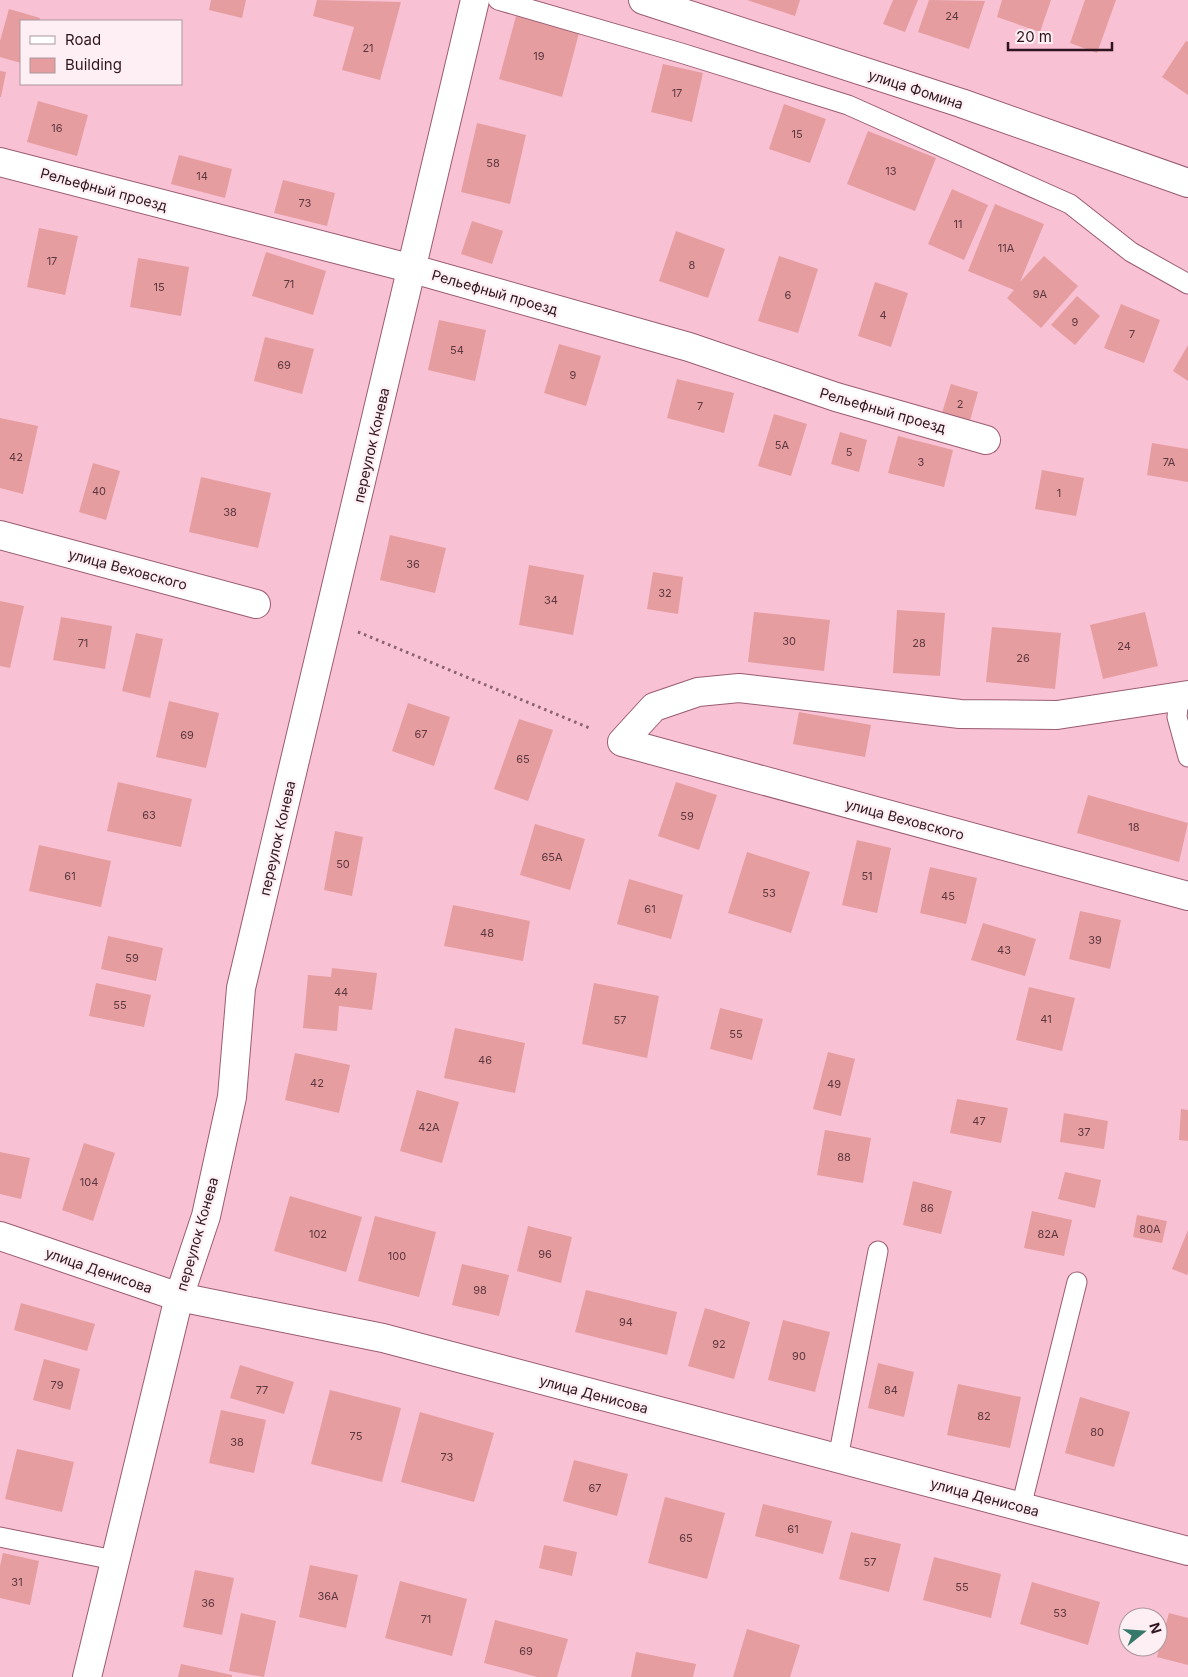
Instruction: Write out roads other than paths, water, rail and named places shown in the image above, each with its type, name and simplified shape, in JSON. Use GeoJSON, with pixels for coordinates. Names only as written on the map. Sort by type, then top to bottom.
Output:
{"type":"FeatureCollection","features":[{"type":"Feature","properties":{"kind":"street","name":"переулок Конева"},"geometry":{"type":"LineString","coordinates":[[87,1677],[179,1297],[208,1207],[232,1097],[241,988],[413,269],[475,0]]}},
{"type":"Feature","properties":{"kind":"street","name":"улица Фомина"},"geometry":{"type":"LineString","coordinates":[[643,0],[961,103],[1188,183]]}},
{"type":"Feature","properties":{"kind":"street","name":"Рельефный проезд"},"geometry":{"type":"LineString","coordinates":[[0,162],[413,269],[689,346],[836,397],[986,440]]}},
{"type":"Feature","properties":{"kind":"street","name":"улица Веховского"},"geometry":{"type":"LineString","coordinates":[[0,535],[256,604]]}},
{"type":"Feature","properties":{"kind":"street","name":"улица Веховского"},"geometry":{"type":"LineString","coordinates":[[1183,696],[1057,715],[960,714],[738,688],[698,692],[654,707],[622,742],[1188,896]]}},
{"type":"Feature","properties":{"kind":"street","name":"улица Денисова"},"geometry":{"type":"LineString","coordinates":[[0,1236],[179,1297],[383,1338],[1188,1551]]}},
{"type":"Feature","properties":{"kind":"lane"},"geometry":{"type":"LineString","coordinates":[[498,0],[681,53],[848,105],[1070,204],[1132,252],[1188,284]]}},
{"type":"Feature","properties":{"kind":"lane"},"geometry":{"type":"LineString","coordinates":[[1183,696],[1177,717],[1188,758]]}},
{"type":"Feature","properties":{"kind":"lane"},"geometry":{"type":"LineString","coordinates":[[838,1458],[878,1251]]}},
{"type":"Feature","properties":{"kind":"lane"},"geometry":{"type":"LineString","coordinates":[[1021,1507],[1077,1282]]}},
{"type":"Feature","properties":{"kind":"lane"},"geometry":{"type":"LineString","coordinates":[[0,1537],[114,1560]]}}]}
